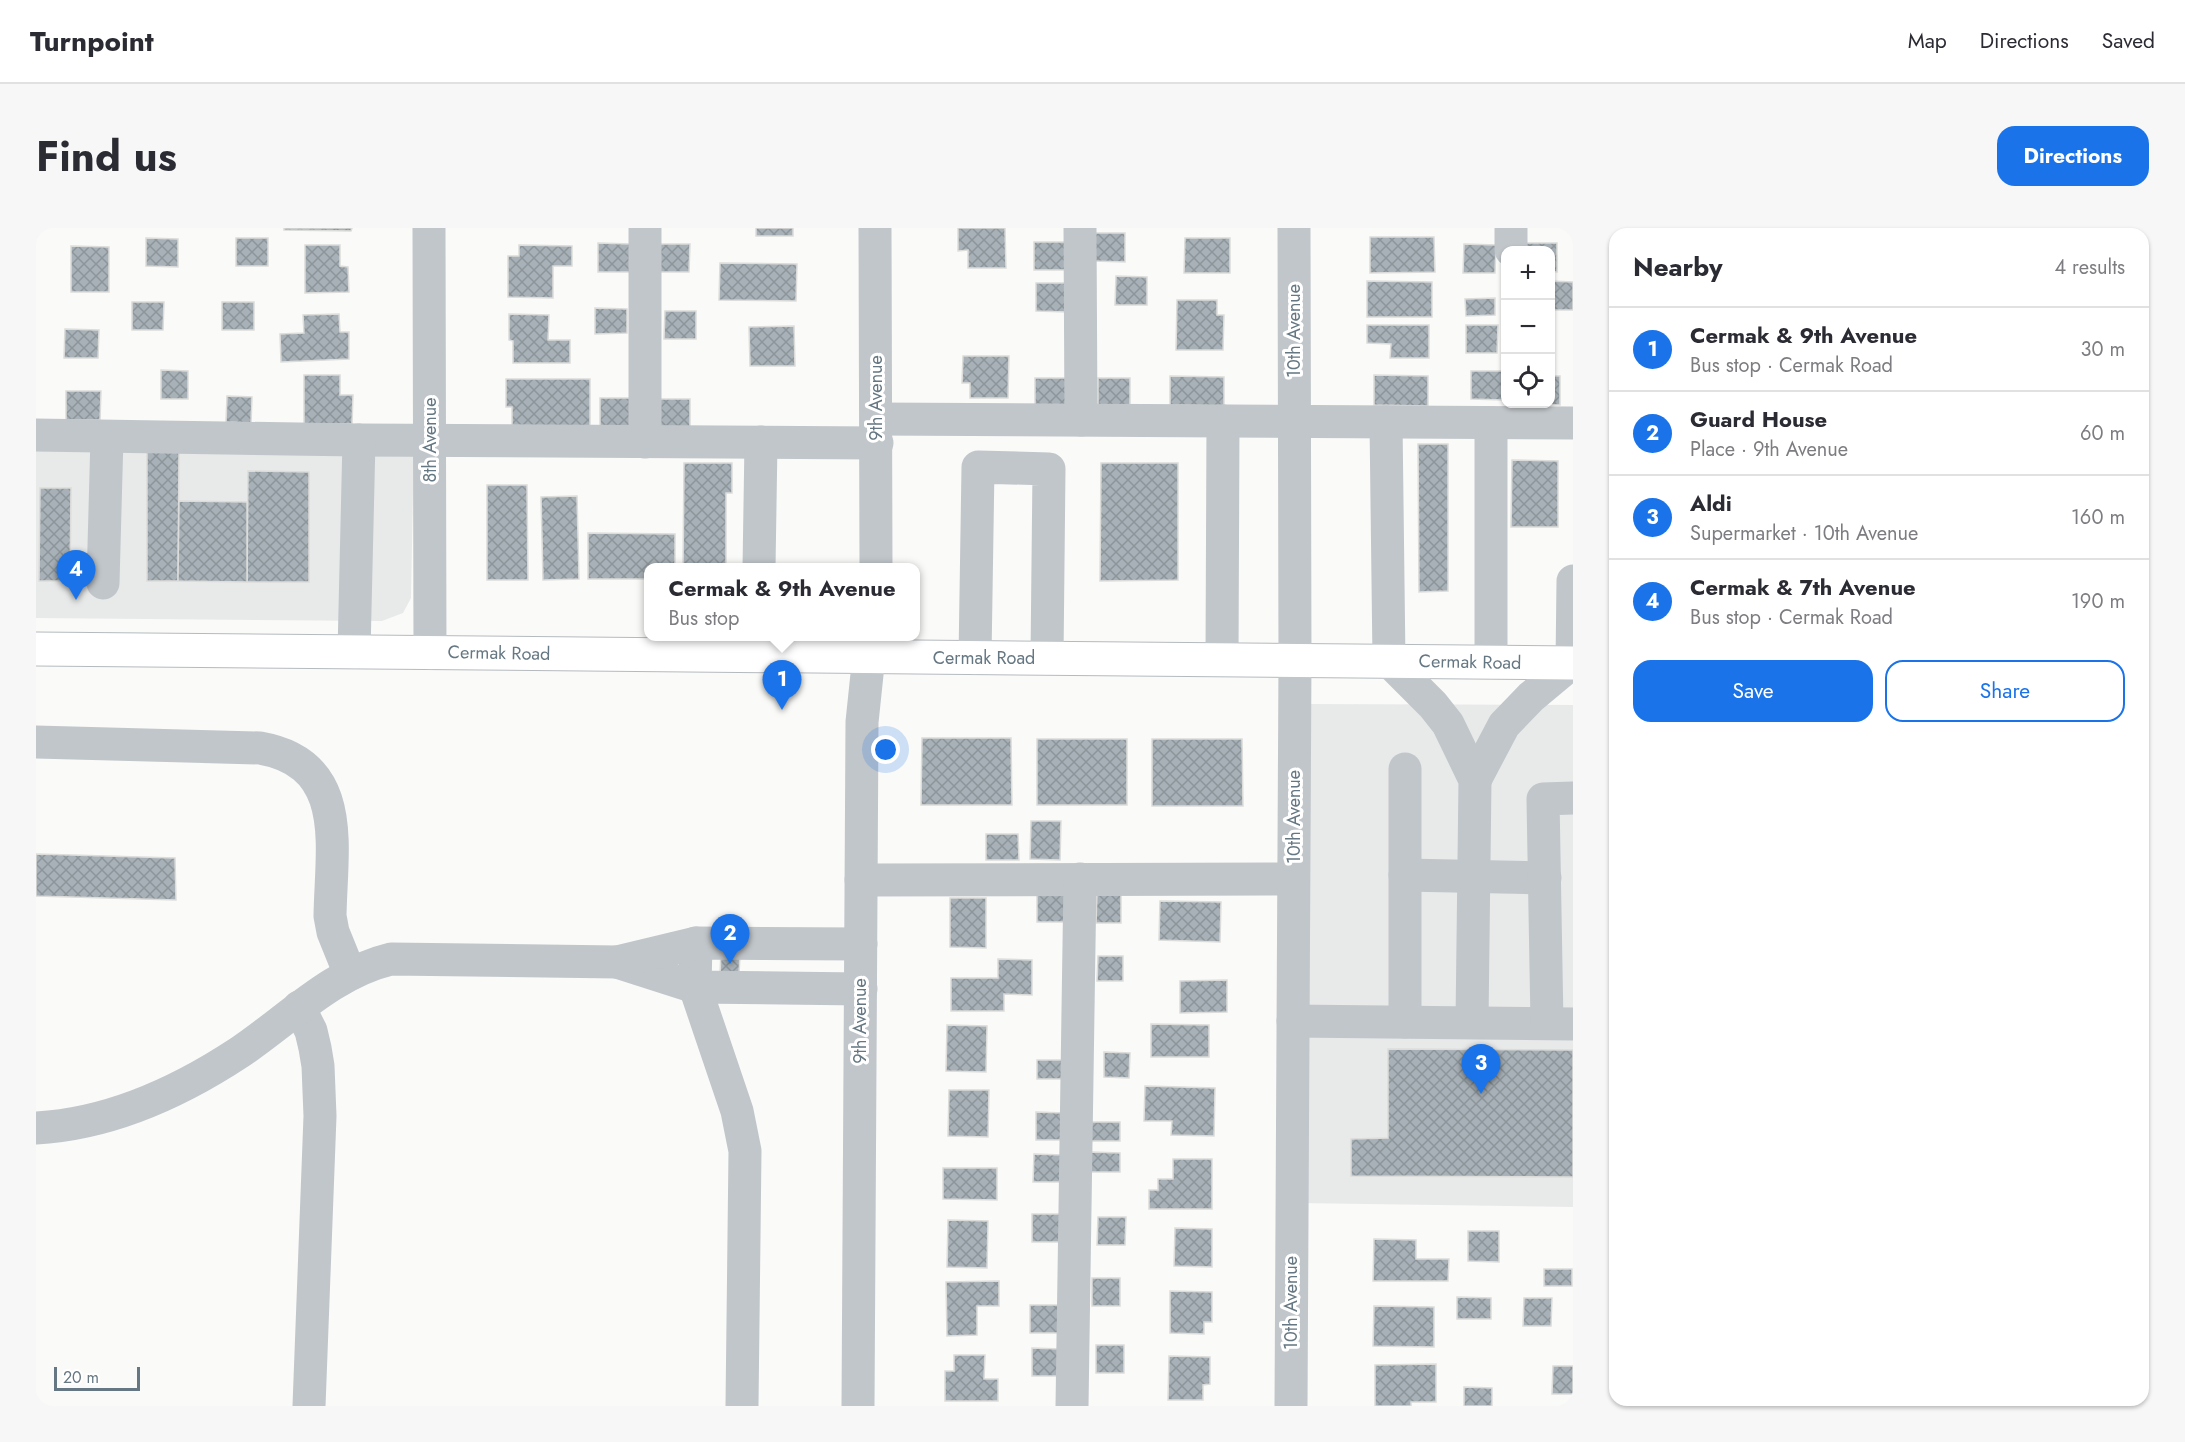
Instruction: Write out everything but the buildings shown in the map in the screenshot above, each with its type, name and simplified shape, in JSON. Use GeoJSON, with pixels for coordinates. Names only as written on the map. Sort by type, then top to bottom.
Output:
{"type":"FeatureCollection","features":[{"type":"Feature","properties":{"kind":"main road","name":"Cermak Road"},"geometry":{"type":"LineString","coordinates":[[36,649],[430,653],[759,646],[870,647],[975,658],[1572,663]]}},
{"type":"Feature","properties":{"kind":"street","name":"8th Avenue"},"geometry":{"type":"LineString","coordinates":[[429,228],[430,653]]}},
{"type":"Feature","properties":{"kind":"street"},"geometry":{"type":"LineString","coordinates":[[645,228],[645,442]]}},
{"type":"Feature","properties":{"kind":"street","name":"9th Avenue"},"geometry":{"type":"LineString","coordinates":[[875,228],[876,563]]}},
{"type":"Feature","properties":{"kind":"street"},"geometry":{"type":"LineString","coordinates":[[1080,228],[1081,420]]}},
{"type":"Feature","properties":{"kind":"street","name":"10th Avenue"},"geometry":{"type":"LineString","coordinates":[[1291,1406],[1295,660],[1294,228]]}},
{"type":"Feature","properties":{"kind":"street"},"geometry":{"type":"LineString","coordinates":[[1511,228],[1511,246]]}},
{"type":"Feature","properties":{"kind":"street"},"geometry":{"type":"LineString","coordinates":[[1491,662],[1506,416]]}},
{"type":"Feature","properties":{"kind":"street"},"geometry":{"type":"LineString","coordinates":[[36,435],[431,441],[761,442],[978,420],[1386,422],[1506,416],[1573,423]]}},
{"type":"Feature","properties":{"kind":"street"},"geometry":{"type":"LineString","coordinates":[[975,658],[978,420]]}},
{"type":"Feature","properties":{"kind":"street"},"geometry":{"type":"LineString","coordinates":[[1222,659],[1223,421]]}},
{"type":"Feature","properties":{"kind":"street"},"geometry":{"type":"LineString","coordinates":[[1386,422],[1389,661],[1433,705],[1448,724],[1475,780],[1472,1022]]}},
{"type":"Feature","properties":{"kind":"street"},"geometry":{"type":"LineString","coordinates":[[103,583],[107,437]]}},
{"type":"Feature","properties":{"kind":"street"},"geometry":{"type":"LineString","coordinates":[[354,652],[359,440]]}},
{"type":"Feature","properties":{"kind":"street"},"geometry":{"type":"LineString","coordinates":[[759,563],[761,442]]}},
{"type":"Feature","properties":{"kind":"street"},"geometry":{"type":"LineString","coordinates":[[978,466],[1049,469],[1047,658]]}},
{"type":"Feature","properties":{"kind":"street"},"geometry":{"type":"LineString","coordinates":[[1475,780],[1504,725],[1531,697],[1572,663],[1573,581]]}},
{"type":"Feature","properties":{"kind":"street","name":"9th Avenue"},"geometry":{"type":"LineString","coordinates":[[858,1406],[862,722],[870,647]]}},
{"type":"Feature","properties":{"kind":"street"},"geometry":{"type":"LineString","coordinates":[[36,742],[260,748],[280,752],[303,766],[311,772],[321,787],[330,808],[330,916],[333,932],[350,974]]}},
{"type":"Feature","properties":{"kind":"street"},"geometry":{"type":"LineString","coordinates":[[1405,769],[1405,1022]]}},
{"type":"Feature","properties":{"kind":"street"},"geometry":{"type":"LineString","coordinates":[[1293,1021],[1560,1024],[1545,878],[1544,799],[1573,798]]}},
{"type":"Feature","properties":{"kind":"street"},"geometry":{"type":"LineString","coordinates":[[1405,875],[1545,878]]}},
{"type":"Feature","properties":{"kind":"street"},"geometry":{"type":"LineString","coordinates":[[1072,1406],[1080,879]]}},
{"type":"Feature","properties":{"kind":"street"},"geometry":{"type":"LineString","coordinates":[[861,880],[1293,879]]}},
{"type":"Feature","properties":{"kind":"street"},"geometry":{"type":"LineString","coordinates":[[36,1128],[63,1127],[118,1114],[158,1098],[239,1052],[299,1007],[350,974],[371,964],[391,959],[617,962],[696,943],[861,944]]}},
{"type":"Feature","properties":{"kind":"street"},"geometry":{"type":"LineString","coordinates":[[696,943],[695,987],[737,1112],[745,1150],[742,1406]]}},
{"type":"Feature","properties":{"kind":"street"},"geometry":{"type":"LineString","coordinates":[[617,962],[695,987],[861,988]]}},
{"type":"Feature","properties":{"kind":"street"},"geometry":{"type":"LineString","coordinates":[[299,1007],[311,1031],[315,1048],[320,1116],[309,1406]]}},
{"type":"Feature","properties":{"kind":"shaded area"},"geometry":{"type":"Polygon","coordinates":[[[36,436],[414,441],[411,598],[403,613],[382,621],[36,618],[36,436]]]}},
{"type":"Feature","properties":{"kind":"shaded area"},"geometry":{"type":"Polygon","coordinates":[[[1306,704],[1573,705],[1573,1207],[1295,1203],[1306,704]]]}},
{"type":"Feature","properties":{"kind":"place","name":"Cermak & 7th Avenue"},"geometry":{"type":"Point","coordinates":[76,600]}},
{"type":"Feature","properties":{"kind":"place","name":"Cermak & 9th Avenue"},"geometry":{"type":"Point","coordinates":[782,710]}},
{"type":"Feature","properties":{"kind":"place","name":"Guard House"},"geometry":{"type":"Point","coordinates":[730,964]}},
{"type":"Feature","properties":{"kind":"place","name":"Aldi"},"geometry":{"type":"Point","coordinates":[1481,1094]}}]}
